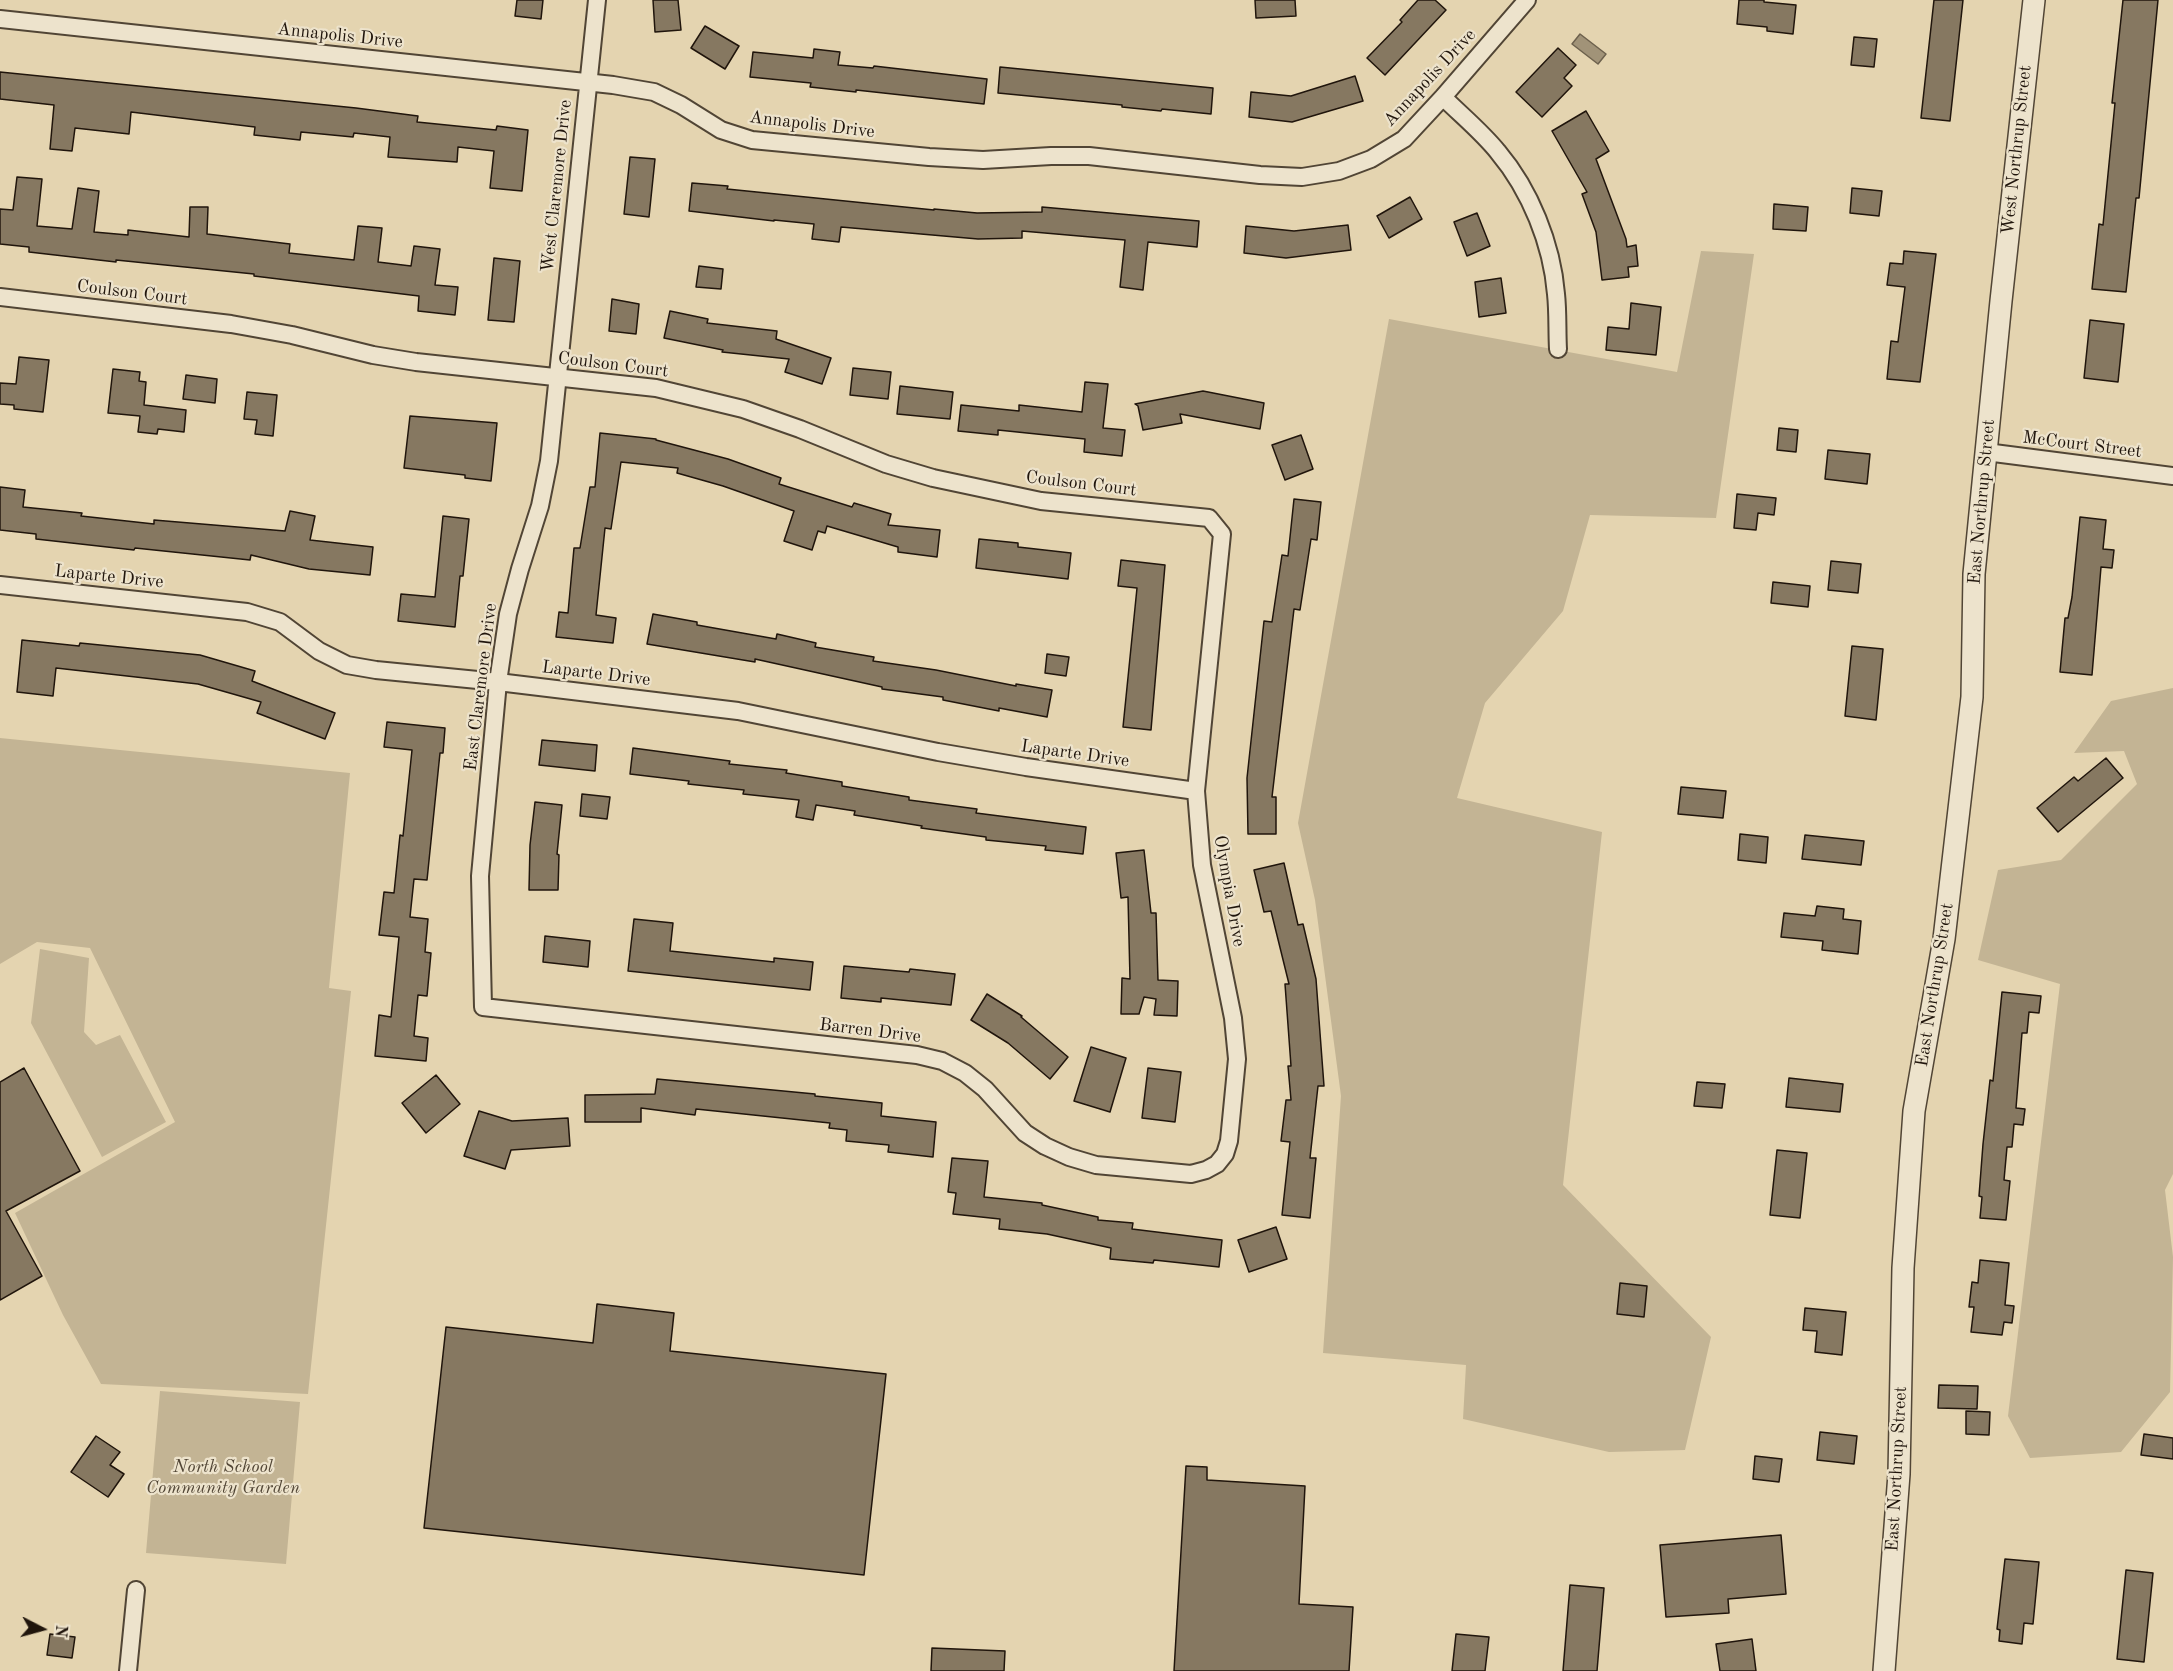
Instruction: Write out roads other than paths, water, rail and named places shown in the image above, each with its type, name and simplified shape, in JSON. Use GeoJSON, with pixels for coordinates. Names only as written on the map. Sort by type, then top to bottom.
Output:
{"type":"FeatureCollection","features":[{"type":"Feature","properties":{"kind":"street","name":"West Claremore Drive"},"geometry":{"type":"LineString","coordinates":[[556,377],[597,0]]}},
{"type":"Feature","properties":{"kind":"street","name":"Annapolis Drive"},"geometry":{"type":"LineString","coordinates":[[0,19],[588,81],[654,92],[681,105],[721,130],[752,140],[929,158],[983,160],[1089,156],[1260,175],[1302,177],[1339,171],[1371,159],[1404,139],[1527,0]]}},
{"type":"Feature","properties":{"kind":"street","name":"West Northrup Street"},"geometry":{"type":"LineString","coordinates":[[2001,301],[2034,0]]}},
{"type":"Feature","properties":{"kind":"street"},"geometry":{"type":"LineString","coordinates":[[1443,97],[1498,151],[1524,187],[1538,220],[1549,257],[1556,292],[1558,349]]}},
{"type":"Feature","properties":{"kind":"street","name":"Coulson Court"},"geometry":{"type":"LineString","coordinates":[[0,297],[231,324],[416,362],[656,388],[743,409],[886,464],[994,492],[1041,501],[1209,518]]}},
{"type":"Feature","properties":{"kind":"street","name":"East Northrup Street"},"geometry":{"type":"LineString","coordinates":[[1884,1671],[1899,1474],[1903,1268],[1914,1111],[1944,939],[1972,697],[1974,574],[2001,301]]}},
{"type":"Feature","properties":{"kind":"street","name":"East Claremore Drive"},"geometry":{"type":"LineString","coordinates":[[483,1007],[480,876],[498,682],[508,614],[519,569],[540,506],[549,461],[556,377]]}},
{"type":"Feature","properties":{"kind":"street","name":"McCourt Street"},"geometry":{"type":"LineString","coordinates":[[1986,452],[2173,476]]}},
{"type":"Feature","properties":{"kind":"street","name":"Olympia Drive"},"geometry":{"type":"LineString","coordinates":[[1209,518],[1222,534],[1196,791],[1202,865],[1233,1018],[1237,1059],[1229,1141],[1225,1154],[1217,1164]]}},
{"type":"Feature","properties":{"kind":"street","name":"Laparte Drive"},"geometry":{"type":"LineString","coordinates":[[0,585],[247,612],[280,622],[319,651],[347,665],[376,670],[498,682],[738,711],[938,752],[1196,791]]}},
{"type":"Feature","properties":{"kind":"street","name":"Barren Drive"},"geometry":{"type":"LineString","coordinates":[[483,1007],[917,1055],[942,1061],[965,1073],[985,1089],[1025,1133],[1045,1146],[1069,1157],[1096,1164],[1191,1174],[1217,1164]]}},
{"type":"Feature","properties":{"kind":"street"},"geometry":{"type":"LineString","coordinates":[[128,1671],[136,1590]]}},
{"type":"Feature","properties":{"kind":"park label","name":"North School Community Garden"},"geometry":{"type":"Point","coordinates":[223,1477]}}]}
